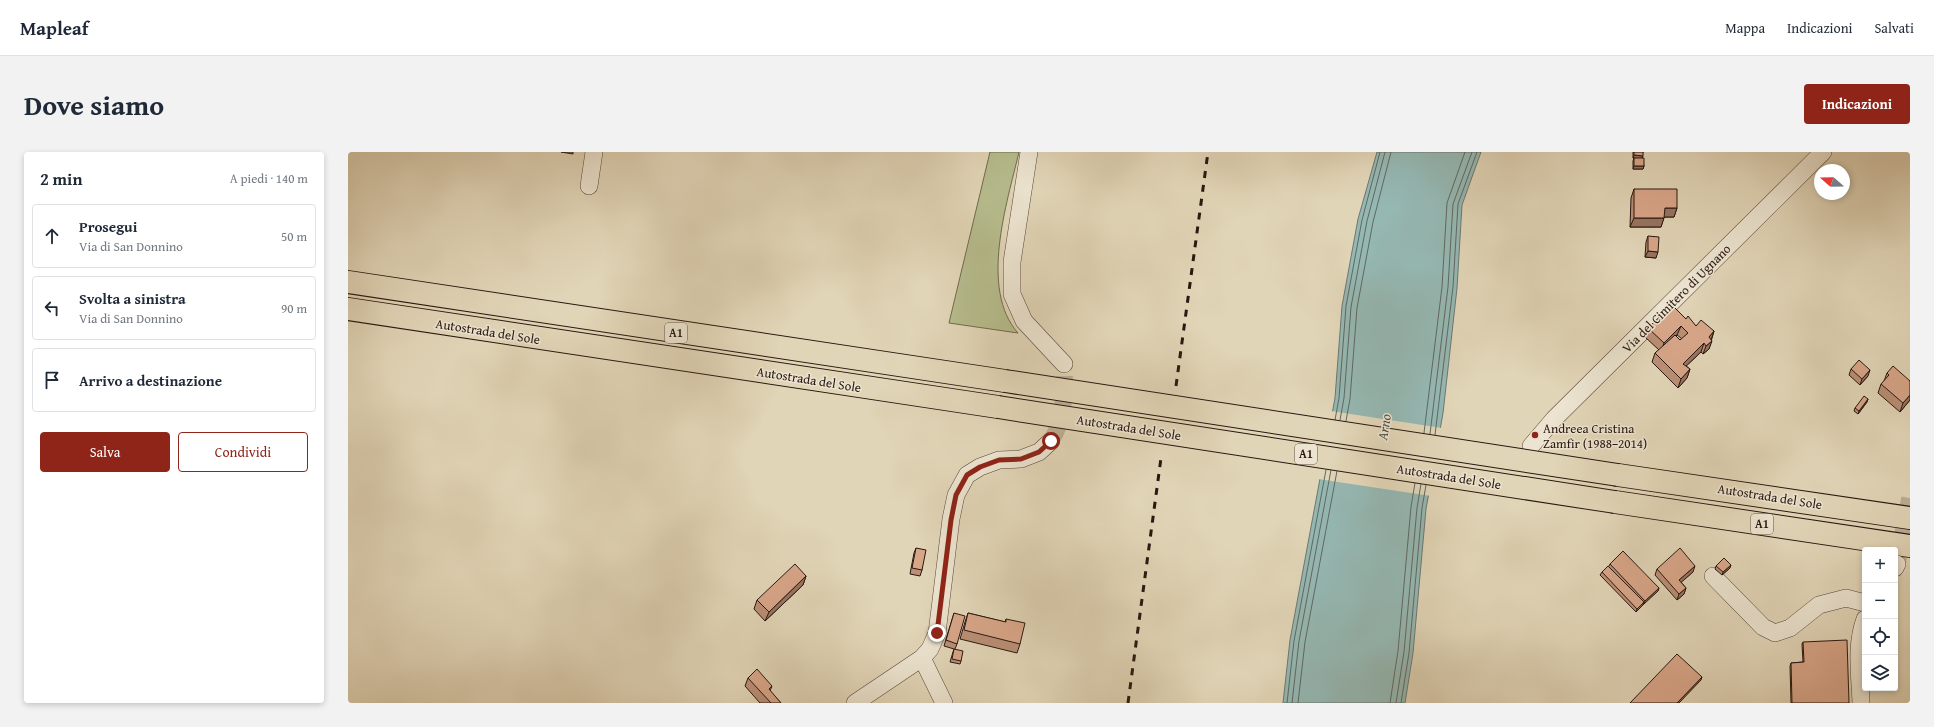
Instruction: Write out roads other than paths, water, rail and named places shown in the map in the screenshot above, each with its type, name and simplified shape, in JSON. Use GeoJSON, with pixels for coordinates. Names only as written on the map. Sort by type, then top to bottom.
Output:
{"type":"FeatureCollection","features":[{"type":"Feature","properties":{"kind":"highway","name":"Autostrada del Sole"},"geometry":{"type":"LineString","coordinates":[[348,282],[1910,518]]}},
{"type":"Feature","properties":{"kind":"highway","name":"Autostrada del Sole"},"geometry":{"type":"LineString","coordinates":[[348,309],[1910,546]]}},
{"type":"Feature","properties":{"kind":"street"},"geometry":{"type":"LineString","coordinates":[[589,186],[594,152]]}},
{"type":"Feature","properties":{"kind":"street"},"geometry":{"type":"LineString","coordinates":[[1029,152],[1012,262],[1012,294],[1024,321],[1064,364]]}},
{"type":"Feature","properties":{"kind":"street","name":"Via del Cimitero di Ugnano"},"geometry":{"type":"LineString","coordinates":[[1531,446],[1554,419],[1823,152]]}},
{"type":"Feature","properties":{"kind":"street"},"geometry":{"type":"LineString","coordinates":[[855,703],[922,658],[930,649],[937,633],[951,520],[956,495],[967,475],[980,467],[999,460],[1021,459],[1039,452],[1051,441]]}},
{"type":"Feature","properties":{"kind":"street"},"geometry":{"type":"LineString","coordinates":[[1713,576],[1763,627],[1775,633],[1790,628],[1819,604],[1846,598],[1862,602]]}},
{"type":"Feature","properties":{"kind":"street"},"geometry":{"type":"LineString","coordinates":[[1861,703],[1858,646],[1862,626]]}},
{"type":"Feature","properties":{"kind":"street"},"geometry":{"type":"LineString","coordinates":[[922,658],[944,703]]}},
{"type":"Feature","properties":{"kind":"water","name":"Arno"},"geometry":{"type":"Polygon","coordinates":[[[1377,152],[1481,152],[1462,205],[1457,288],[1443,413],[1426,509],[1413,653],[1405,703],[1283,703],[1290,640],[1335,398],[1342,306],[1358,219],[1377,152]]]}},
{"type":"Feature","properties":{"kind":"tunnel"},"geometry":{"type":"LineString","coordinates":[[1051,441],[1056,432],[1062,414],[1064,364]]}},
{"type":"Feature","properties":{"kind":"tunnel"},"geometry":{"type":"LineString","coordinates":[[1898,559],[1910,497]]}},
{"type":"Feature","properties":{"kind":"railway"},"geometry":{"type":"LineString","coordinates":[[1176,386],[1208,152]]}},
{"type":"Feature","properties":{"kind":"railway"},"geometry":{"type":"LineString","coordinates":[[1128,703],[1161,458]]}},
{"type":"Feature","properties":{"kind":"place","name":"Andreea Cristina Zamfir (1988–2014)"},"geometry":{"type":"Point","coordinates":[1535,435]}}]}
